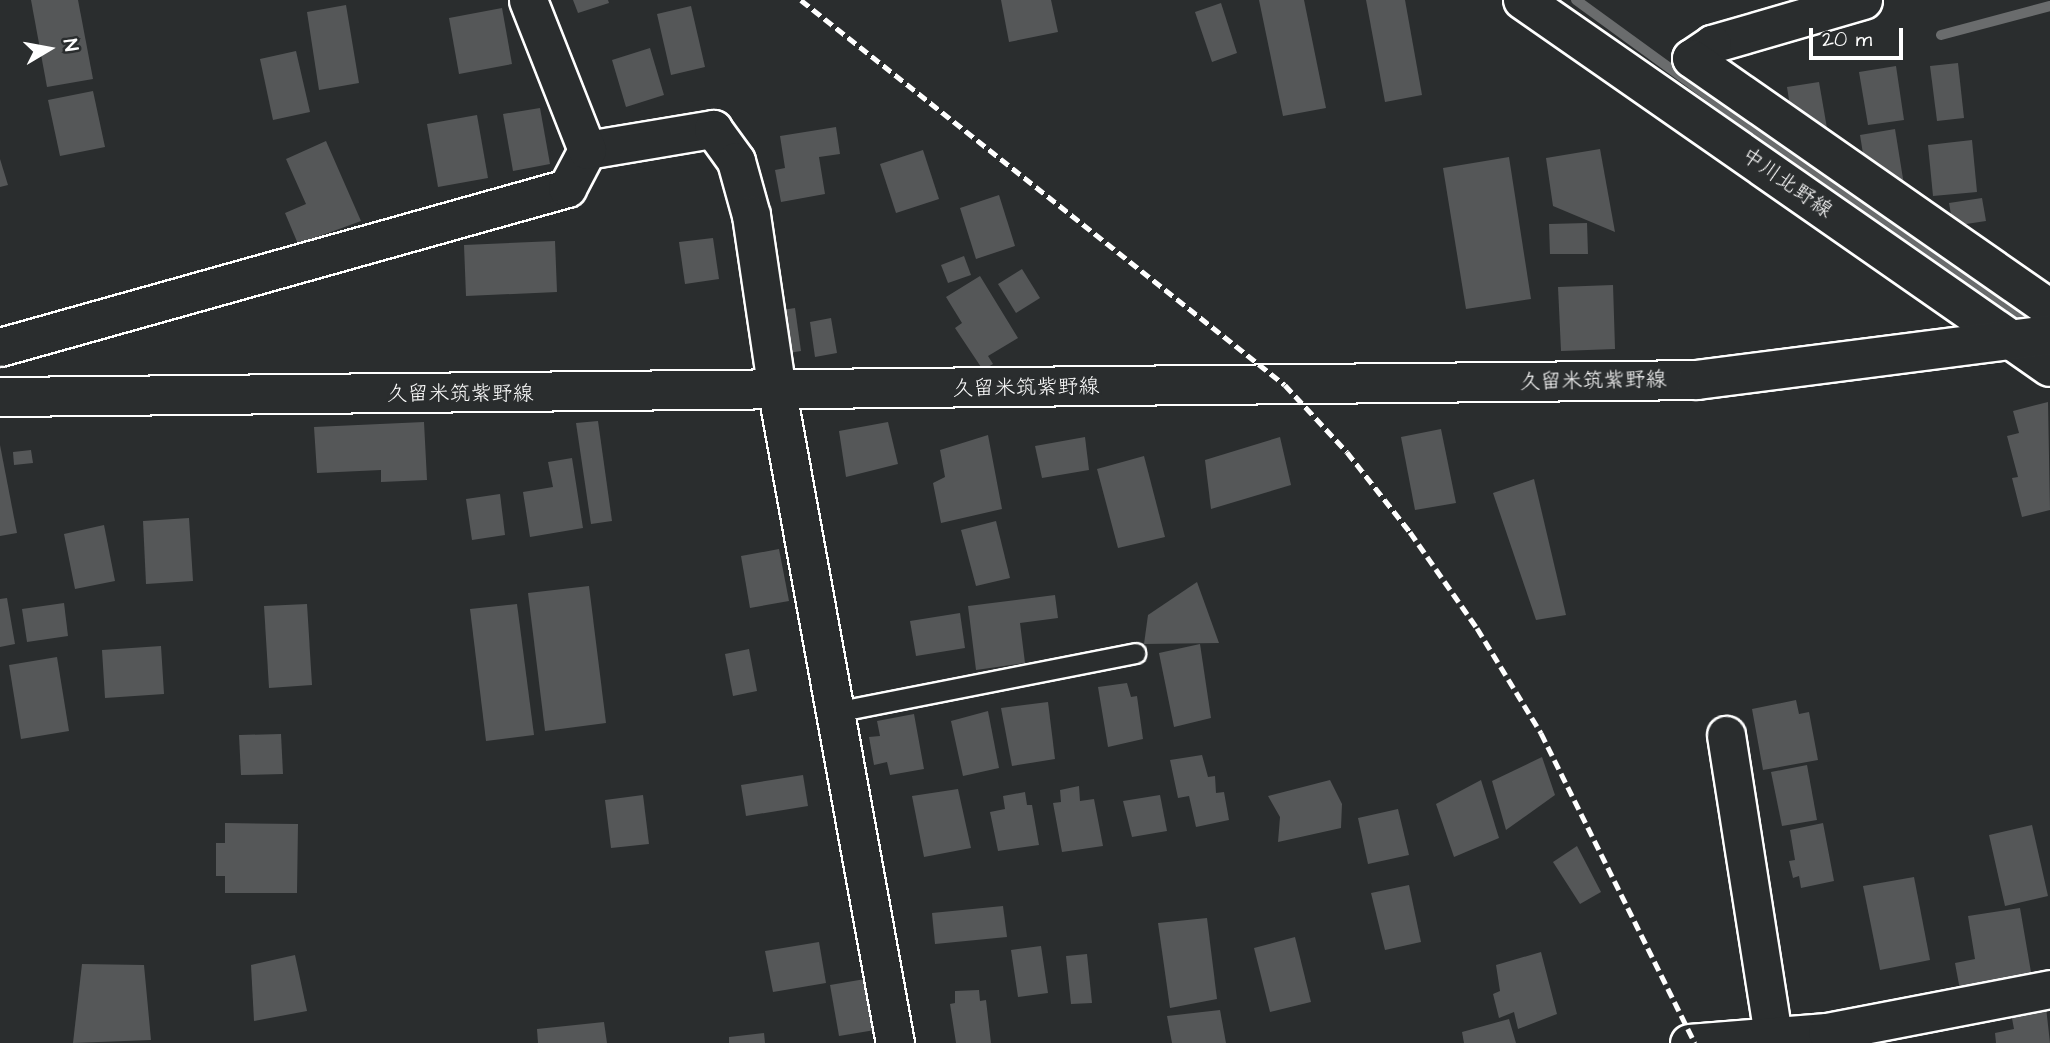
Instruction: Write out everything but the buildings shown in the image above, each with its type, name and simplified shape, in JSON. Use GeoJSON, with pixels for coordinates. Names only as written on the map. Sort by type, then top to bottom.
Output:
{"type":"FeatureCollection","features":[{"type":"Feature","properties":{"kind":"main road","name":"中川北野線"},"geometry":{"type":"LineString","coordinates":[[1523,0],[2050,367]]}},
{"type":"Feature","properties":{"kind":"main road","name":"久留米筑紫野線"},"geometry":{"type":"LineString","coordinates":[[0,397],[777,392],[1697,380],[2050,335]]}},
{"type":"Feature","properties":{"kind":"street"},"geometry":{"type":"LineString","coordinates":[[0,347],[567,188],[587,150],[528,0]]}},
{"type":"Feature","properties":{"kind":"street"},"geometry":{"type":"LineString","coordinates":[[1863,0],[1712,44],[1690,58],[2050,308]]}},
{"type":"Feature","properties":{"kind":"street"},"geometry":{"type":"LineString","coordinates":[[587,150],[713,130],[736,161],[751,215],[777,392],[895,1043]]}},
{"type":"Feature","properties":{"kind":"street"},"geometry":{"type":"LineString","coordinates":[[1726,735],[1773,1036]]}},
{"type":"Feature","properties":{"kind":"street"},"geometry":{"type":"LineString","coordinates":[[1689,1043],[1827,1032],[2050,989]]}},
{"type":"Feature","properties":{"kind":"lane"},"geometry":{"type":"LineString","coordinates":[[835,712],[1135,653]]}},
{"type":"Feature","properties":{"kind":"waterway"},"geometry":{"type":"LineString","coordinates":[[1576,0],[1895,232],[2032,326]]}},
{"type":"Feature","properties":{"kind":"waterway"},"geometry":{"type":"LineString","coordinates":[[1941,35],[2050,6]]}},
{"type":"Feature","properties":{"kind":"railway"},"geometry":{"type":"LineString","coordinates":[[801,0],[1285,385],[1347,452],[1410,532],[1477,628],[1541,733],[1695,1043]]}}]}
